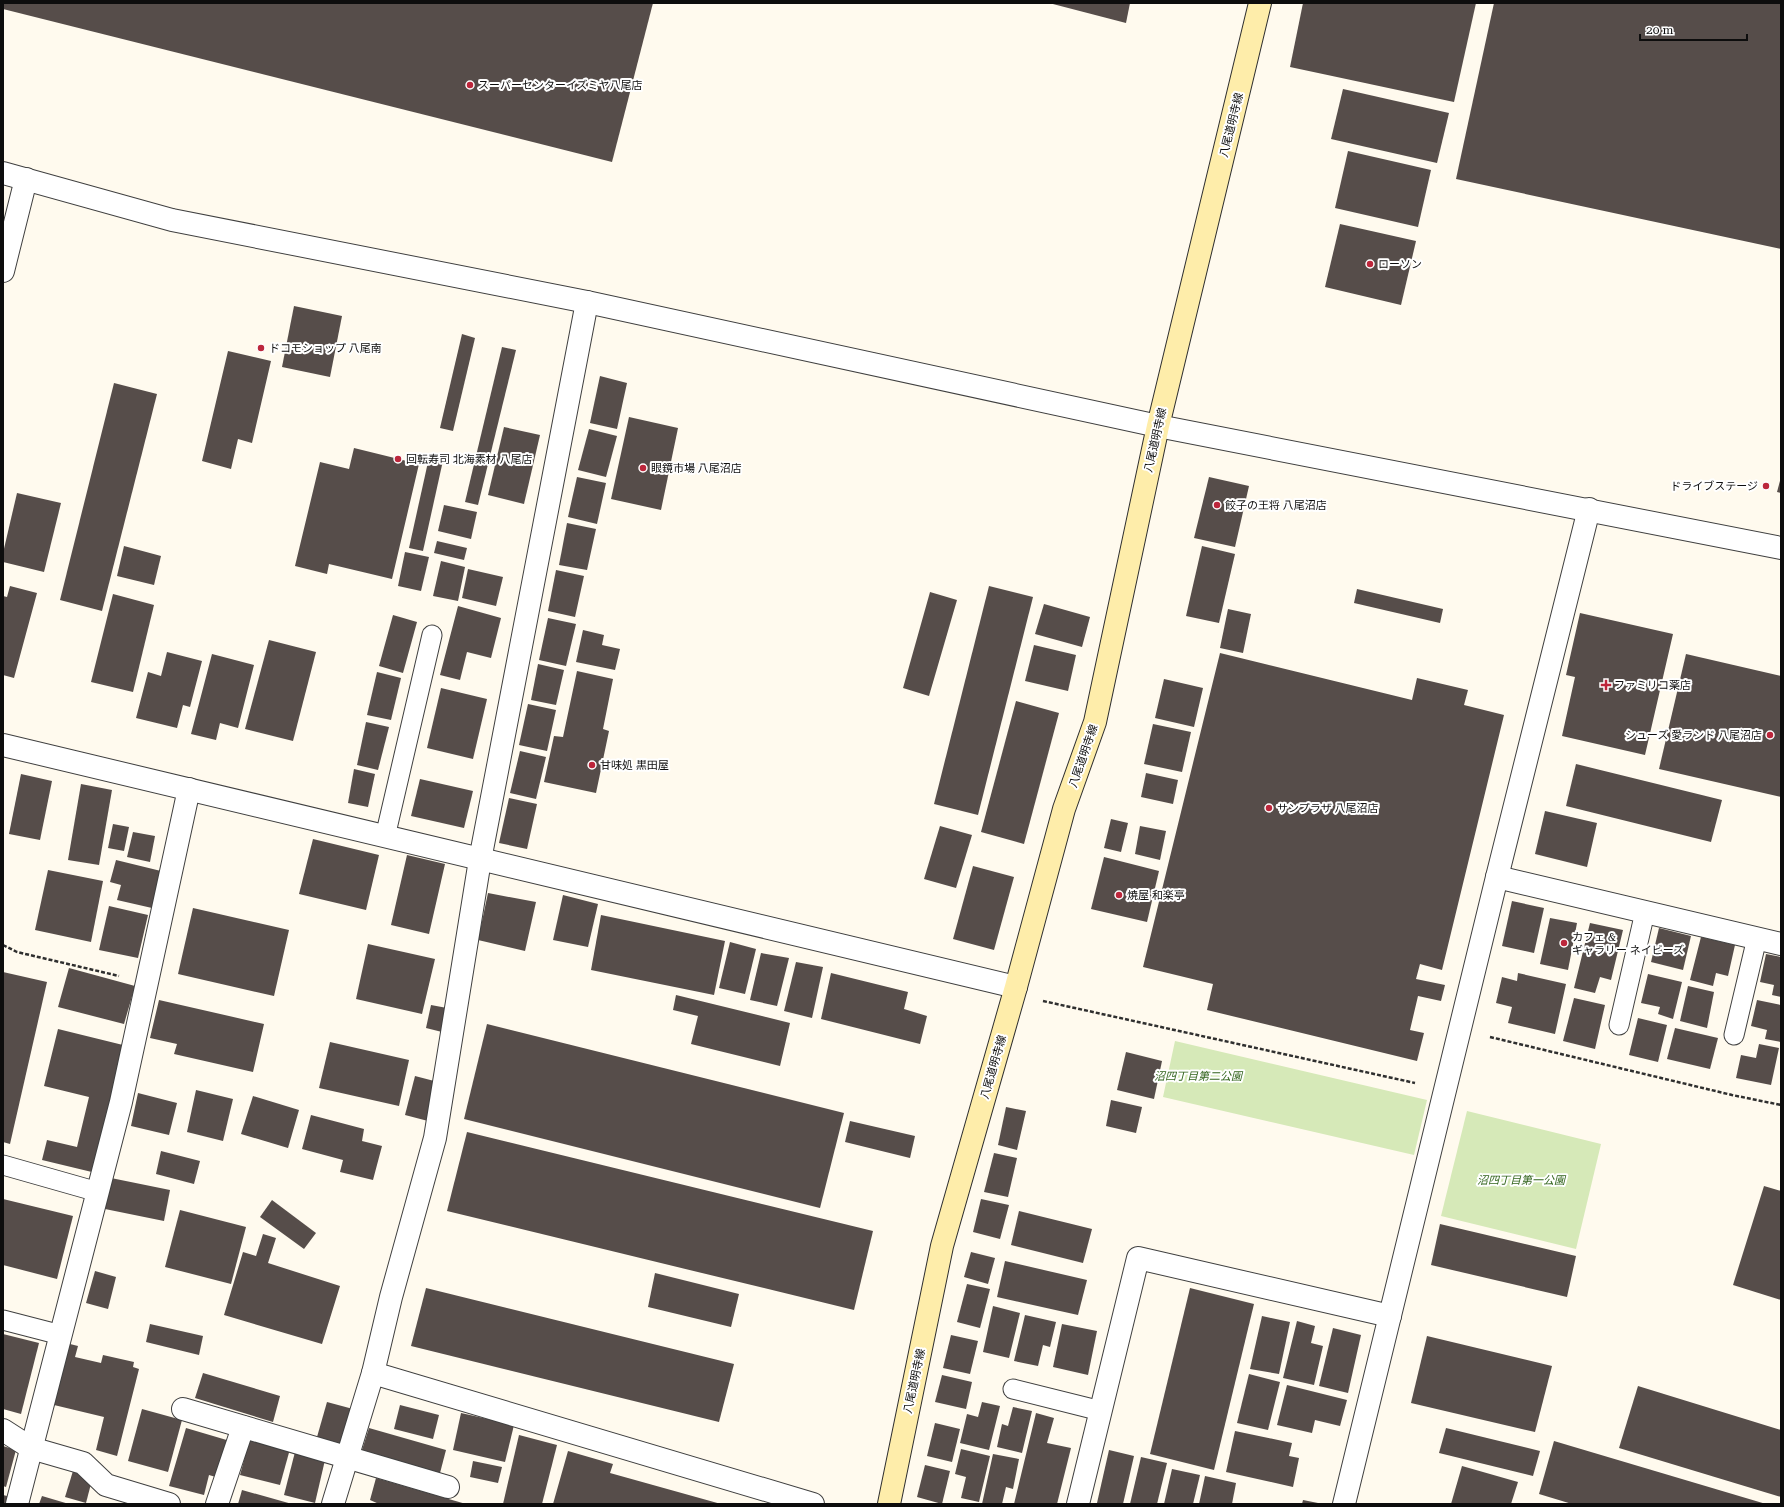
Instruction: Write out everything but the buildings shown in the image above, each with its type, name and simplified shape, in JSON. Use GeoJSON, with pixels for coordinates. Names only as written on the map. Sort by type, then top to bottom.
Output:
{"type":"FeatureCollection","features":[{"type":"Feature","properties":{"kind":"main road","name":"八尾道明寺線"},"geometry":{"type":"LineString","coordinates":[[889,1504],[942,1246],[1016,987],[1064,809],[1095,722],[1158,426],[1260,3]]}},
{"type":"Feature","properties":{"kind":"street"},"geometry":{"type":"LineString","coordinates":[[3,173],[172,220],[586,302],[1158,426],[1781,548]]}},
{"type":"Feature","properties":{"kind":"street"},"geometry":{"type":"LineString","coordinates":[[3,271],[26,179]]}},
{"type":"Feature","properties":{"kind":"street"},"geometry":{"type":"LineString","coordinates":[[333,1504],[372,1374],[391,1297],[435,1138],[480,860],[586,302]]}},
{"type":"Feature","properties":{"kind":"street"},"geometry":{"type":"LineString","coordinates":[[1344,1504],[1497,877],[1589,510]]}},
{"type":"Feature","properties":{"kind":"street"},"geometry":{"type":"LineString","coordinates":[[4,750],[189,789],[480,860],[1016,987]]}},
{"type":"Feature","properties":{"kind":"street"},"geometry":{"type":"LineString","coordinates":[[17,1504],[121,1102],[189,789]]}},
{"type":"Feature","properties":{"kind":"street"},"geometry":{"type":"LineString","coordinates":[[1497,877],[1781,944]]}},
{"type":"Feature","properties":{"kind":"street"},"geometry":{"type":"LineString","coordinates":[[1078,1504],[1138,1258],[1390,1316]]}},
{"type":"Feature","properties":{"kind":"street"},"geometry":{"type":"LineString","coordinates":[[372,1374],[813,1504]]}},
{"type":"Feature","properties":{"kind":"street"},"geometry":{"type":"LineString","coordinates":[[183,1410],[348,1456],[448,1486]]}},
{"type":"Feature","properties":{"kind":"street"},"geometry":{"type":"LineString","coordinates":[[217,1504],[243,1427]]}},
{"type":"Feature","properties":{"kind":"street"},"geometry":{"type":"LineString","coordinates":[[3,1430],[31,1448],[83,1462],[106,1485],[169,1504]]}},
{"type":"Feature","properties":{"kind":"lane"},"geometry":{"type":"LineString","coordinates":[[385,837],[432,635]]}},
{"type":"Feature","properties":{"kind":"lane"},"geometry":{"type":"LineString","coordinates":[[1619,1025],[1645,912]]}},
{"type":"Feature","properties":{"kind":"lane"},"geometry":{"type":"LineString","coordinates":[[1734,1035],[1757,938]]}},
{"type":"Feature","properties":{"kind":"lane"},"geometry":{"type":"LineString","coordinates":[[3,1165],[98,1192]]}},
{"type":"Feature","properties":{"kind":"lane"},"geometry":{"type":"LineString","coordinates":[[3,1320],[61,1335]]}},
{"type":"Feature","properties":{"kind":"lane"},"geometry":{"type":"LineString","coordinates":[[1013,1388],[1101,1411]]}},
{"type":"Feature","properties":{"kind":"path"},"geometry":{"type":"LineString","coordinates":[[3,945],[17,952],[146,983]]}},
{"type":"Feature","properties":{"kind":"path"},"geometry":{"type":"LineString","coordinates":[[1042,1001],[1445,1090]]}},
{"type":"Feature","properties":{"kind":"path"},"geometry":{"type":"LineString","coordinates":[[1460,1030],[1732,1096],[1781,1105]]}},
{"type":"Feature","properties":{"kind":"green space","name":"沼四丁目第二公園"},"geometry":{"type":"Polygon","coordinates":[[[1175,1041],[1427,1100],[1414,1155],[1163,1097],[1175,1041]]]}},
{"type":"Feature","properties":{"kind":"green space","name":"沼四丁目第一公園"},"geometry":{"type":"Polygon","coordinates":[[[1467,1111],[1601,1144],[1576,1249],[1441,1216],[1467,1111]]]}},
{"type":"Feature","properties":{"kind":"place","name":"スーパーセンターイズミヤ八尾店"},"geometry":{"type":"Point","coordinates":[470,85]}},
{"type":"Feature","properties":{"kind":"place","name":"ローソン"},"geometry":{"type":"Point","coordinates":[1370,264]}},
{"type":"Feature","properties":{"kind":"place","name":"ドコモショップ 八尾南"},"geometry":{"type":"Point","coordinates":[261,348]}},
{"type":"Feature","properties":{"kind":"place","name":"回転寿司 北海素材 八尾店"},"geometry":{"type":"Point","coordinates":[398,459]}},
{"type":"Feature","properties":{"kind":"place","name":"眼鏡市場 八尾沼店"},"geometry":{"type":"Point","coordinates":[643,468]}},
{"type":"Feature","properties":{"kind":"place","name":"ドライブステージ"},"geometry":{"type":"Point","coordinates":[1766,486]}},
{"type":"Feature","properties":{"kind":"place","name":"餃子の王将 八尾沼店"},"geometry":{"type":"Point","coordinates":[1217,505]}},
{"type":"Feature","properties":{"kind":"place","name":"ファミリコ薬店"},"geometry":{"type":"Point","coordinates":[1606,685]}},
{"type":"Feature","properties":{"kind":"place","name":"シューズ 愛ランド 八尾沼店"},"geometry":{"type":"Point","coordinates":[1770,735]}},
{"type":"Feature","properties":{"kind":"place","name":"甘味処 黒田屋"},"geometry":{"type":"Point","coordinates":[592,765]}},
{"type":"Feature","properties":{"kind":"place","name":"サンプラザ 八尾沼店"},"geometry":{"type":"Point","coordinates":[1269,808]}},
{"type":"Feature","properties":{"kind":"place","name":"焼屋 和楽亭"},"geometry":{"type":"Point","coordinates":[1119,895]}},
{"type":"Feature","properties":{"kind":"place","name":"カフェ & ギャラリー ネイビーズ"},"geometry":{"type":"Point","coordinates":[1564,943]}}]}
